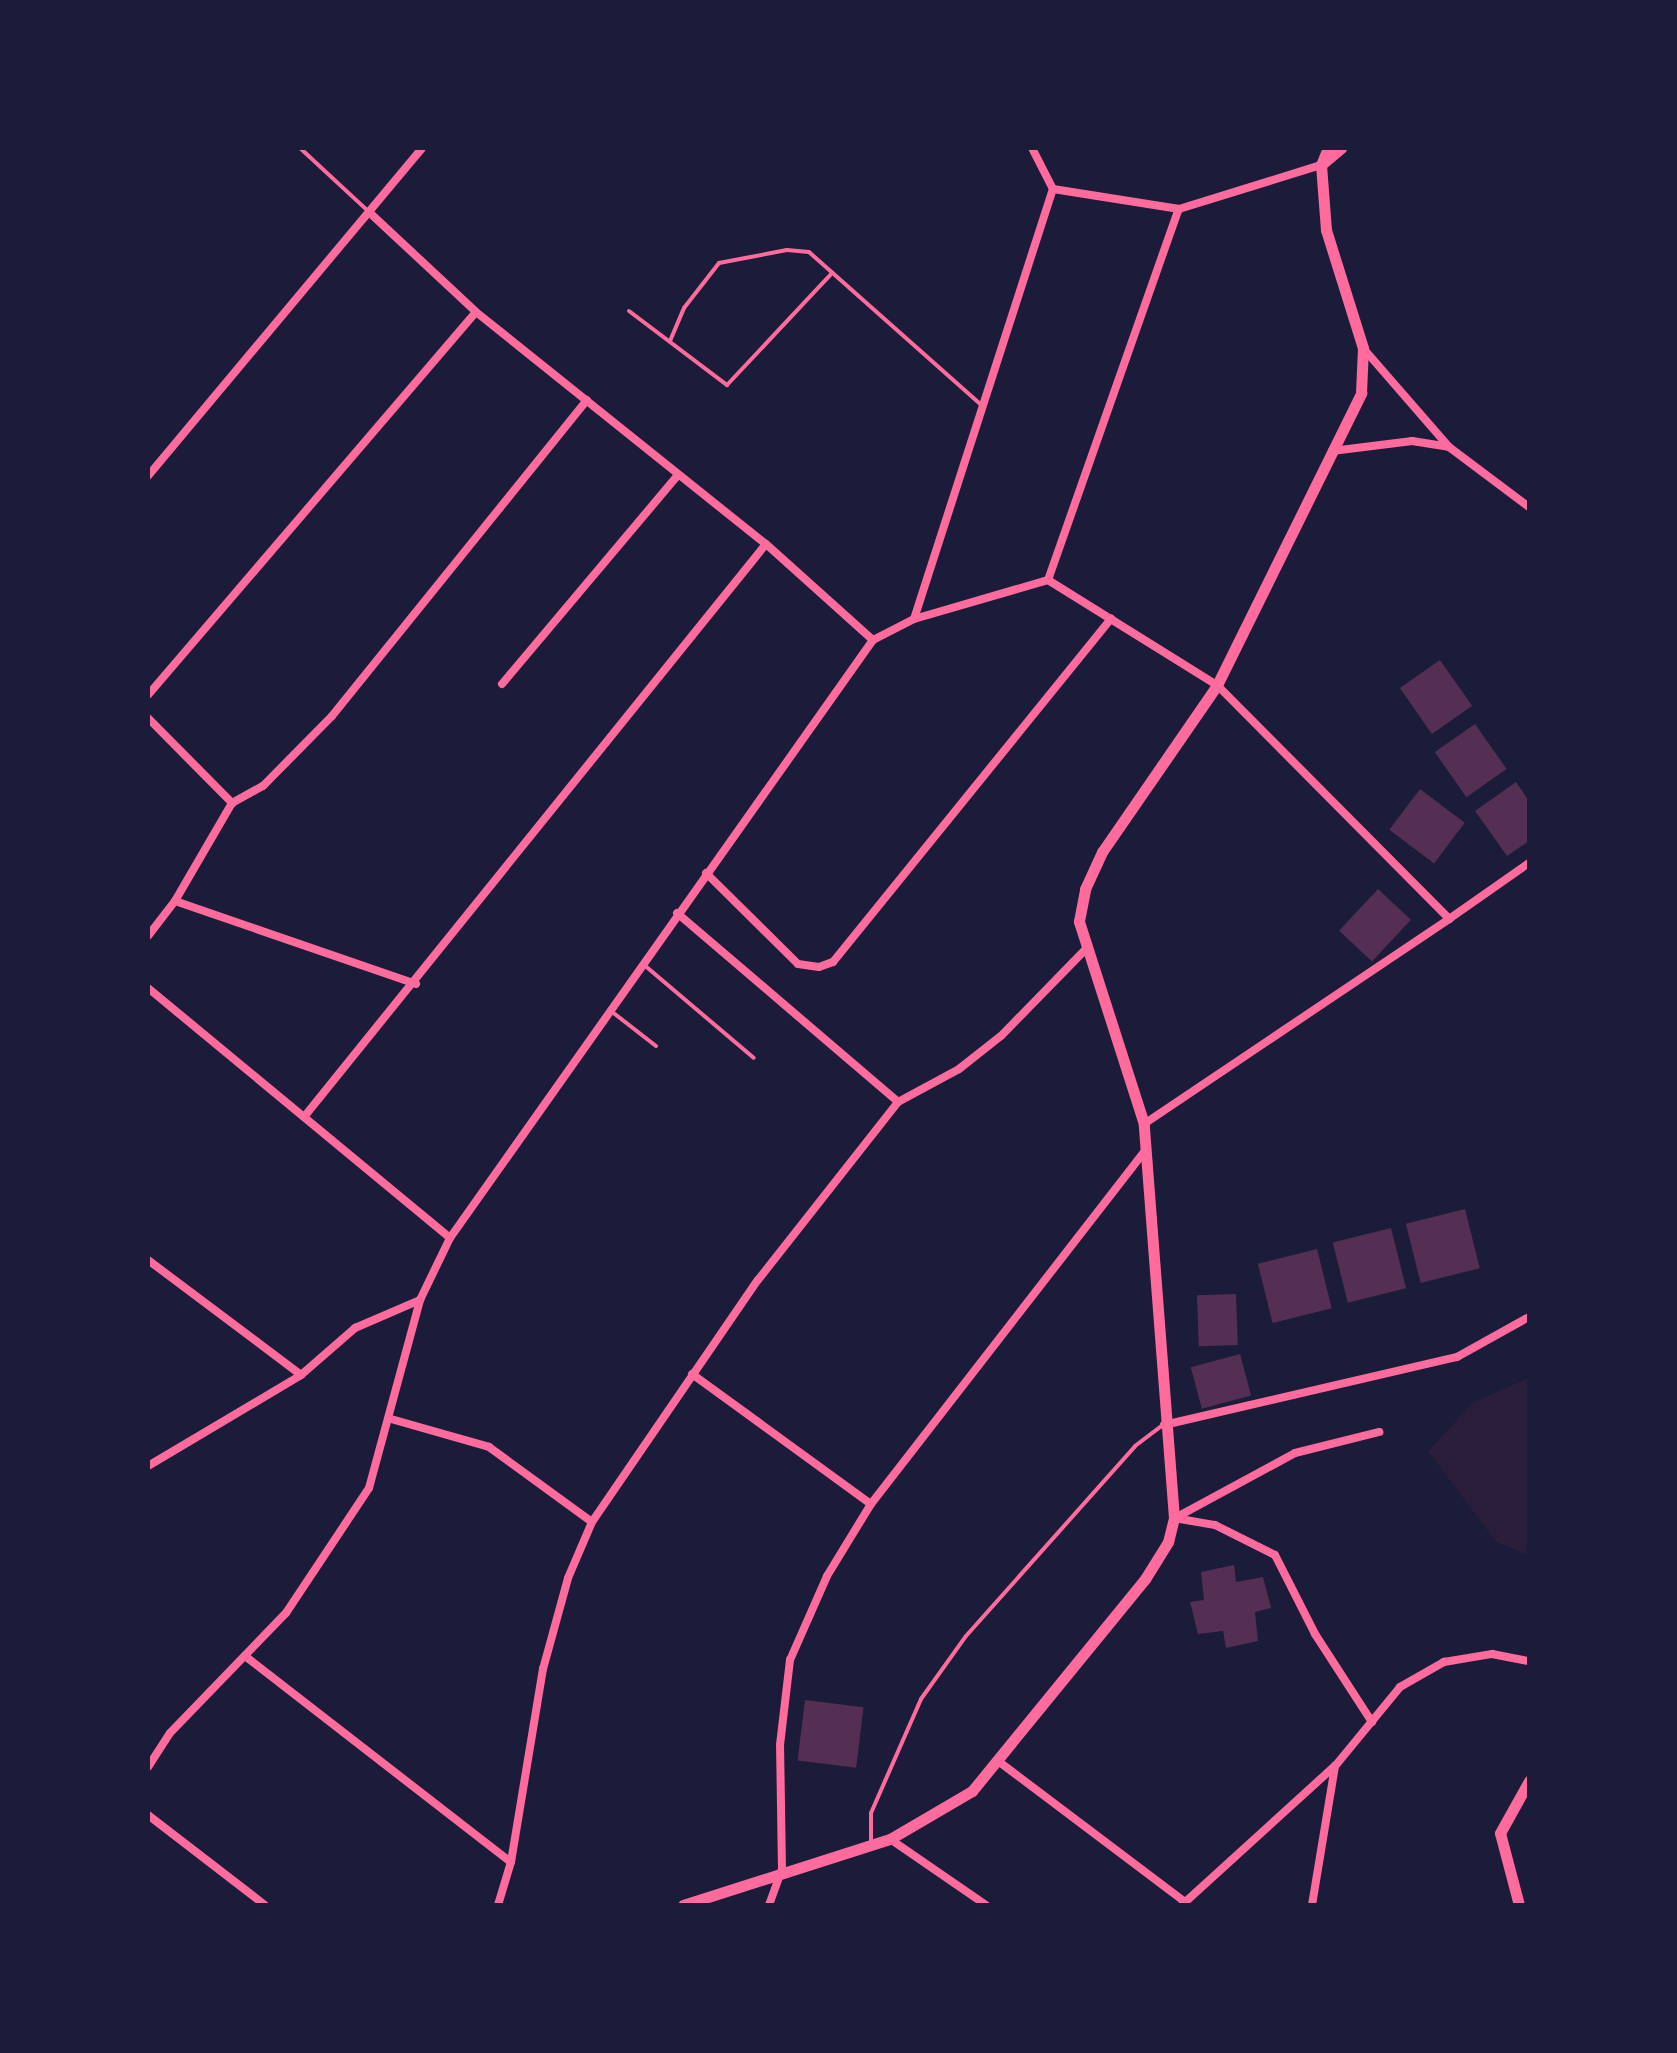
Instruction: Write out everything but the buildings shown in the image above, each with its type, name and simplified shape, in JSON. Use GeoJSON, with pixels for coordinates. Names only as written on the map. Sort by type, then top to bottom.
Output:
{"type":"FeatureCollection","features":[{"type":"Feature","properties":{"kind":"street"},"geometry":{"type":"LineString","coordinates":[[148,476],[422,148]]}},
{"type":"Feature","properties":{"kind":"street"},"geometry":{"type":"LineString","coordinates":[[914,619],[980,404],[1053,189],[1032,148]]}},
{"type":"Feature","properties":{"kind":"street"},"geometry":{"type":"LineString","coordinates":[[683,1905],[782,1870],[890,1839],[972,1791],[1145,1579],[1168,1542],[1174,1518],[1163,1425],[1144,1124],[1085,950],[1081,910],[1102,852],[1217,685],[1361,393],[1363,348],[1326,230],[1321,165],[1328,148]]}},
{"type":"Feature","properties":{"kind":"street"},"geometry":{"type":"LineString","coordinates":[[1053,189],[1179,209],[1321,165],[1341,148]]}},
{"type":"Feature","properties":{"kind":"street"},"geometry":{"type":"LineString","coordinates":[[1048,580],[1179,209]]}},
{"type":"Feature","properties":{"kind":"street"},"geometry":{"type":"LineString","coordinates":[[370,213],[476,312],[766,544],[873,640]]}},
{"type":"Feature","properties":{"kind":"street"},"geometry":{"type":"LineString","coordinates":[[148,695],[476,312]]}},
{"type":"Feature","properties":{"kind":"street"},"geometry":{"type":"LineString","coordinates":[[1363,348],[1449,447],[1529,507]]}},
{"type":"Feature","properties":{"kind":"street"},"geometry":{"type":"LineString","coordinates":[[148,936],[175,901],[232,803],[263,786],[332,716],[587,400]]}},
{"type":"Feature","properties":{"kind":"street"},"geometry":{"type":"LineString","coordinates":[[1332,451],[1398,441],[1449,447]]}},
{"type":"Feature","properties":{"kind":"street"},"geometry":{"type":"LineString","coordinates":[[502,684],[678,475]]}},
{"type":"Feature","properties":{"kind":"street"},"geometry":{"type":"LineString","coordinates":[[304,1117],[416,984],[766,544]]}},
{"type":"Feature","properties":{"kind":"street"},"geometry":{"type":"LineString","coordinates":[[148,1767],[170,1733],[286,1613],[369,1488],[391,1419],[420,1300],[450,1238],[642,962],[873,640],[914,619],[1048,580],[1217,685],[1449,919]]}},
{"type":"Feature","properties":{"kind":"street"},"geometry":{"type":"LineString","coordinates":[[706,873],[798,964],[819,967],[833,962],[1111,619]]}},
{"type":"Feature","properties":{"kind":"street"},"geometry":{"type":"LineString","coordinates":[[148,718],[232,803]]}},
{"type":"Feature","properties":{"kind":"street"},"geometry":{"type":"LineString","coordinates":[[1144,1124],[1529,863]]}},
{"type":"Feature","properties":{"kind":"street"},"geometry":{"type":"LineString","coordinates":[[175,901],[416,984]]}},
{"type":"Feature","properties":{"kind":"street"},"geometry":{"type":"LineString","coordinates":[[677,913],[898,1102]]}},
{"type":"Feature","properties":{"kind":"street"},"geometry":{"type":"LineString","coordinates":[[498,1905],[511,1862],[543,1669],[568,1578],[592,1522],[692,1374],[898,1102],[959,1069],[1001,1036],[1085,950]]}},
{"type":"Feature","properties":{"kind":"street"},"geometry":{"type":"LineString","coordinates":[[148,988],[450,1238]]}},
{"type":"Feature","properties":{"kind":"street"},"geometry":{"type":"LineString","coordinates":[[769,1905],[782,1870],[780,1745],[790,1660],[827,1576],[871,1504],[1147,1150]]}},
{"type":"Feature","properties":{"kind":"street"},"geometry":{"type":"LineString","coordinates":[[148,1260],[301,1375]]}},
{"type":"Feature","properties":{"kind":"street"},"geometry":{"type":"LineString","coordinates":[[148,1466],[301,1375],[355,1328],[420,1300]]}},
{"type":"Feature","properties":{"kind":"street"},"geometry":{"type":"LineString","coordinates":[[1163,1425],[1457,1357],[1529,1317]]}},
{"type":"Feature","properties":{"kind":"street"},"geometry":{"type":"LineString","coordinates":[[692,1374],[871,1504]]}},
{"type":"Feature","properties":{"kind":"street"},"geometry":{"type":"LineString","coordinates":[[391,1419],[489,1447],[592,1522]]}},
{"type":"Feature","properties":{"kind":"street"},"geometry":{"type":"LineString","coordinates":[[1174,1518],[1295,1453],[1379,1432]]}},
{"type":"Feature","properties":{"kind":"street"},"geometry":{"type":"LineString","coordinates":[[1174,1518],[1215,1525],[1275,1555],[1315,1634],[1372,1722]]}},
{"type":"Feature","properties":{"kind":"street"},"geometry":{"type":"LineString","coordinates":[[998,1761],[1184,1904],[1336,1765],[1400,1687],[1444,1662],[1492,1654],[1529,1661]]}},
{"type":"Feature","properties":{"kind":"street"},"geometry":{"type":"LineString","coordinates":[[245,1656],[511,1862]]}},
{"type":"Feature","properties":{"kind":"street"},"geometry":{"type":"LineString","coordinates":[[1312,1905],[1336,1765]]}},
{"type":"Feature","properties":{"kind":"street"},"geometry":{"type":"LineString","coordinates":[[1519,1905],[1500,1833],[1529,1781]]}},
{"type":"Feature","properties":{"kind":"street"},"geometry":{"type":"LineString","coordinates":[[148,1815],[265,1905]]}},
{"type":"Feature","properties":{"kind":"street"},"geometry":{"type":"LineString","coordinates":[[890,1839],[986,1905]]}},
{"type":"Feature","properties":{"kind":"lane"},"geometry":{"type":"LineString","coordinates":[[300,148],[370,213]]}},
{"type":"Feature","properties":{"kind":"lane"},"geometry":{"type":"LineString","coordinates":[[670,341],[684,308],[719,263],[787,250],[809,252],[980,404]]}},
{"type":"Feature","properties":{"kind":"lane"},"geometry":{"type":"LineString","coordinates":[[629,311],[727,385],[832,273]]}},
{"type":"Feature","properties":{"kind":"lane"},"geometry":{"type":"LineString","coordinates":[[642,962],[754,1058]]}},
{"type":"Feature","properties":{"kind":"lane"},"geometry":{"type":"LineString","coordinates":[[609,1009],[656,1046]]}},
{"type":"Feature","properties":{"kind":"lane"},"geometry":{"type":"LineString","coordinates":[[871,1845],[871,1813],[921,1699],[976,1624],[1135,1446],[1163,1425]]}},
{"type":"Feature","properties":{"kind":"shaded area"},"geometry":{"type":"Polygon","coordinates":[[[1529,1378],[1529,1555],[1496,1542],[1428,1451],[1474,1402],[1529,1378]]]}}]}
